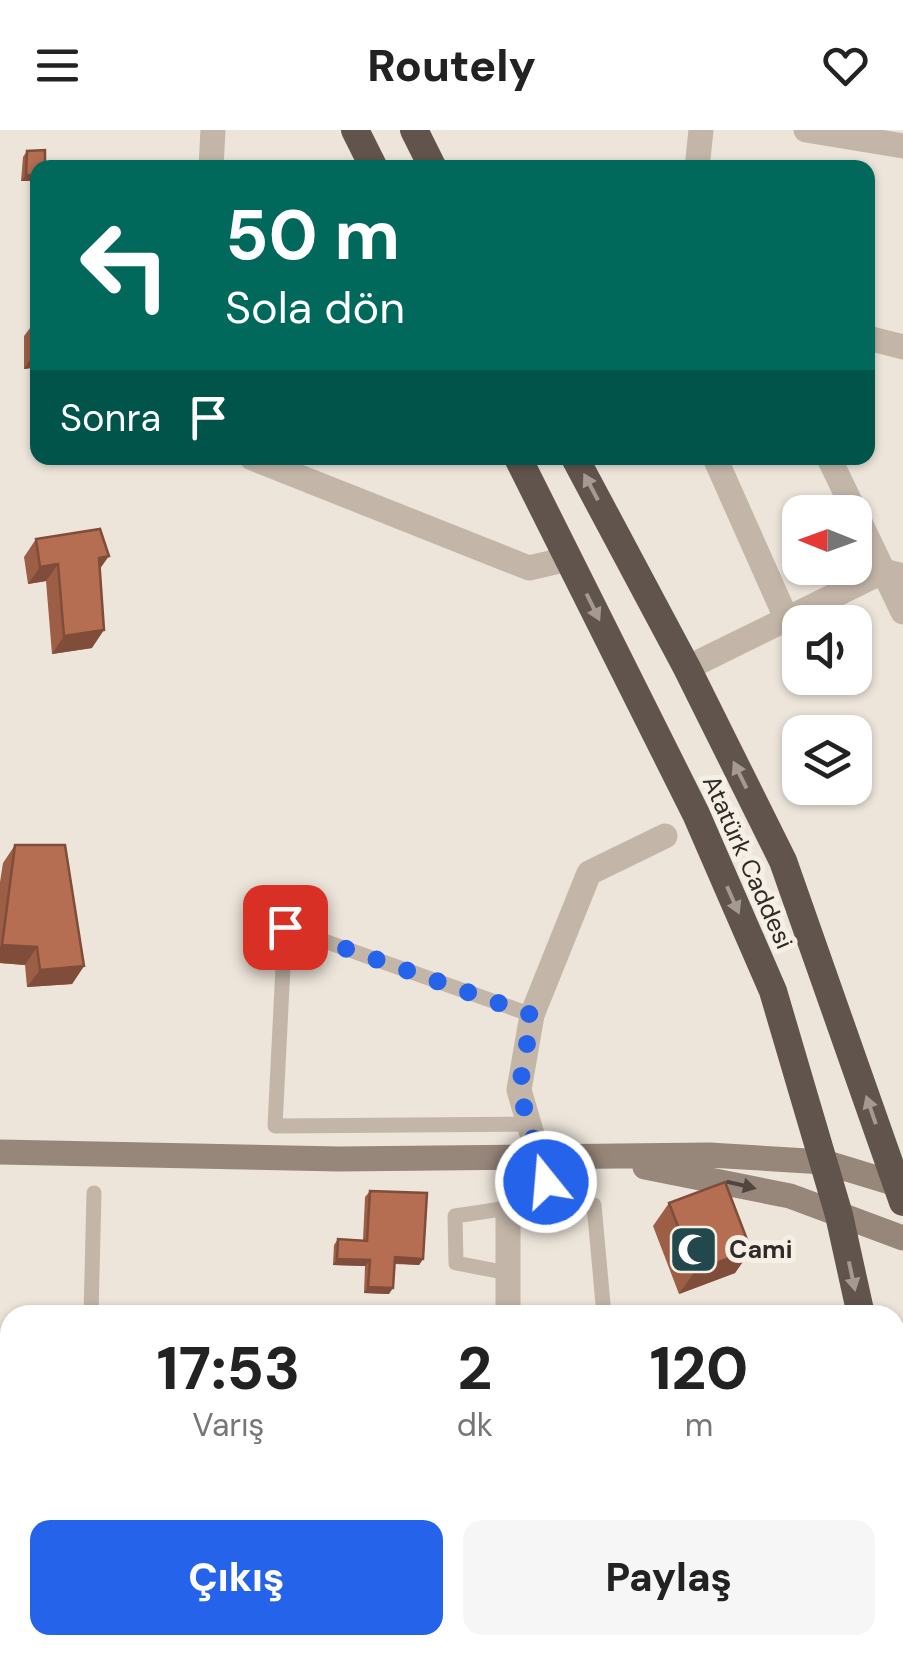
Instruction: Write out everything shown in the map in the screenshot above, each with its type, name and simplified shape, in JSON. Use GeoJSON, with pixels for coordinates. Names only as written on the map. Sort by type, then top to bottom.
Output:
{"type":"FeatureCollection","features":[{"type":"Feature","properties":{"kind":"highway"},"geometry":{"type":"LineString","coordinates":[[355,130],[370,160]]}},
{"type":"Feature","properties":{"kind":"highway"},"geometry":{"type":"LineString","coordinates":[[414,130],[428,160]]}},
{"type":"Feature","properties":{"kind":"highway","name":"Atatürk Caddesi"},"geometry":{"type":"LineString","coordinates":[[522,465],[696,814],[773,991],[839,1215],[859,1305]]}},
{"type":"Feature","properties":{"kind":"highway","name":"Atatürk Caddesi"},"geometry":{"type":"LineString","coordinates":[[580,465],[783,861],[900,1190]]}},
{"type":"Feature","properties":{"kind":"main road"},"geometry":{"type":"LineString","coordinates":[[0,1152],[340,1159],[709,1155],[824,1162],[900,1190]]}},
{"type":"Feature","properties":{"kind":"main road"},"geometry":{"type":"LineString","coordinates":[[576,1156],[790,1196],[903,1238]]}},
{"type":"Feature","properties":{"kind":"street"},"geometry":{"type":"LineString","coordinates":[[212,160],[213,130]]}},
{"type":"Feature","properties":{"kind":"street"},"geometry":{"type":"LineString","coordinates":[[698,160],[701,130]]}},
{"type":"Feature","properties":{"kind":"street"},"geometry":{"type":"LineString","coordinates":[[806,130],[903,146]]}},
{"type":"Feature","properties":{"kind":"street"},"geometry":{"type":"LineString","coordinates":[[875,340],[903,347]]}},
{"type":"Feature","properties":{"kind":"street"},"geometry":{"type":"LineString","coordinates":[[270,465],[529,568],[568,558]]}},
{"type":"Feature","properties":{"kind":"street"},"geometry":{"type":"LineString","coordinates":[[719,465],[782,609]]}},
{"type":"Feature","properties":{"kind":"street"},"geometry":{"type":"LineString","coordinates":[[833,465],[893,574],[903,612]]}},
{"type":"Feature","properties":{"kind":"street"},"geometry":{"type":"LineString","coordinates":[[822,605],[893,574]]}},
{"type":"Feature","properties":{"kind":"street"},"geometry":{"type":"LineString","coordinates":[[687,668],[782,622]]}},
{"type":"Feature","properties":{"kind":"street"},"geometry":{"type":"LineString","coordinates":[[554,1206],[519,1090],[532,1015],[588,873],[665,836]]}},
{"type":"Feature","properties":{"kind":"street"},"geometry":{"type":"LineString","coordinates":[[508,1208],[508,1305]]}},
{"type":"Feature","properties":{"kind":"lane"},"geometry":{"type":"LineString","coordinates":[[529,1124],[275,1126],[285,927],[532,1015]]}},
{"type":"Feature","properties":{"kind":"lane"},"geometry":{"type":"LineString","coordinates":[[91,1305],[94,1193]]}},
{"type":"Feature","properties":{"kind":"lane"},"geometry":{"type":"LineString","coordinates":[[508,1273],[456,1263],[455,1216],[508,1208],[594,1205],[603,1305]]}},
{"type":"Feature","properties":{"kind":"building"},"geometry":{"type":"Polygon","coordinates":[[[45,150],[45,160],[30,160],[30,175],[26,175],[27,151],[45,150]]]}},
{"type":"Feature","properties":{"kind":"building"},"geometry":{"type":"Polygon","coordinates":[[[100,529],[109,556],[99,558],[104,630],[64,636],[58,564],[40,567],[36,539],[100,529]]]}},
{"type":"Feature","properties":{"kind":"building"},"geometry":{"type":"Polygon","coordinates":[[[15,845],[65,845],[84,966],[40,970],[37,947],[2,945],[15,845]]]}},
{"type":"Feature","properties":{"kind":"building"},"geometry":{"type":"Polygon","coordinates":[[[725,1182],[751,1250],[695,1271],[669,1203],[725,1182]]]}},
{"type":"Feature","properties":{"kind":"building"},"geometry":{"type":"Polygon","coordinates":[[[370,1191],[427,1193],[423,1259],[395,1257],[393,1288],[368,1287],[370,1260],[337,1259],[338,1239],[367,1241],[370,1191]]]}},
{"type":"Feature","properties":{"kind":"place","name":"Cami"},"geometry":{"type":"Point","coordinates":[694,1249]}},
{"type":"Feature","properties":{"kind":"route"},"geometry":{"type":"LineString","coordinates":[[285,927],[532,1015],[519,1090],[546,1182]]}}]}
